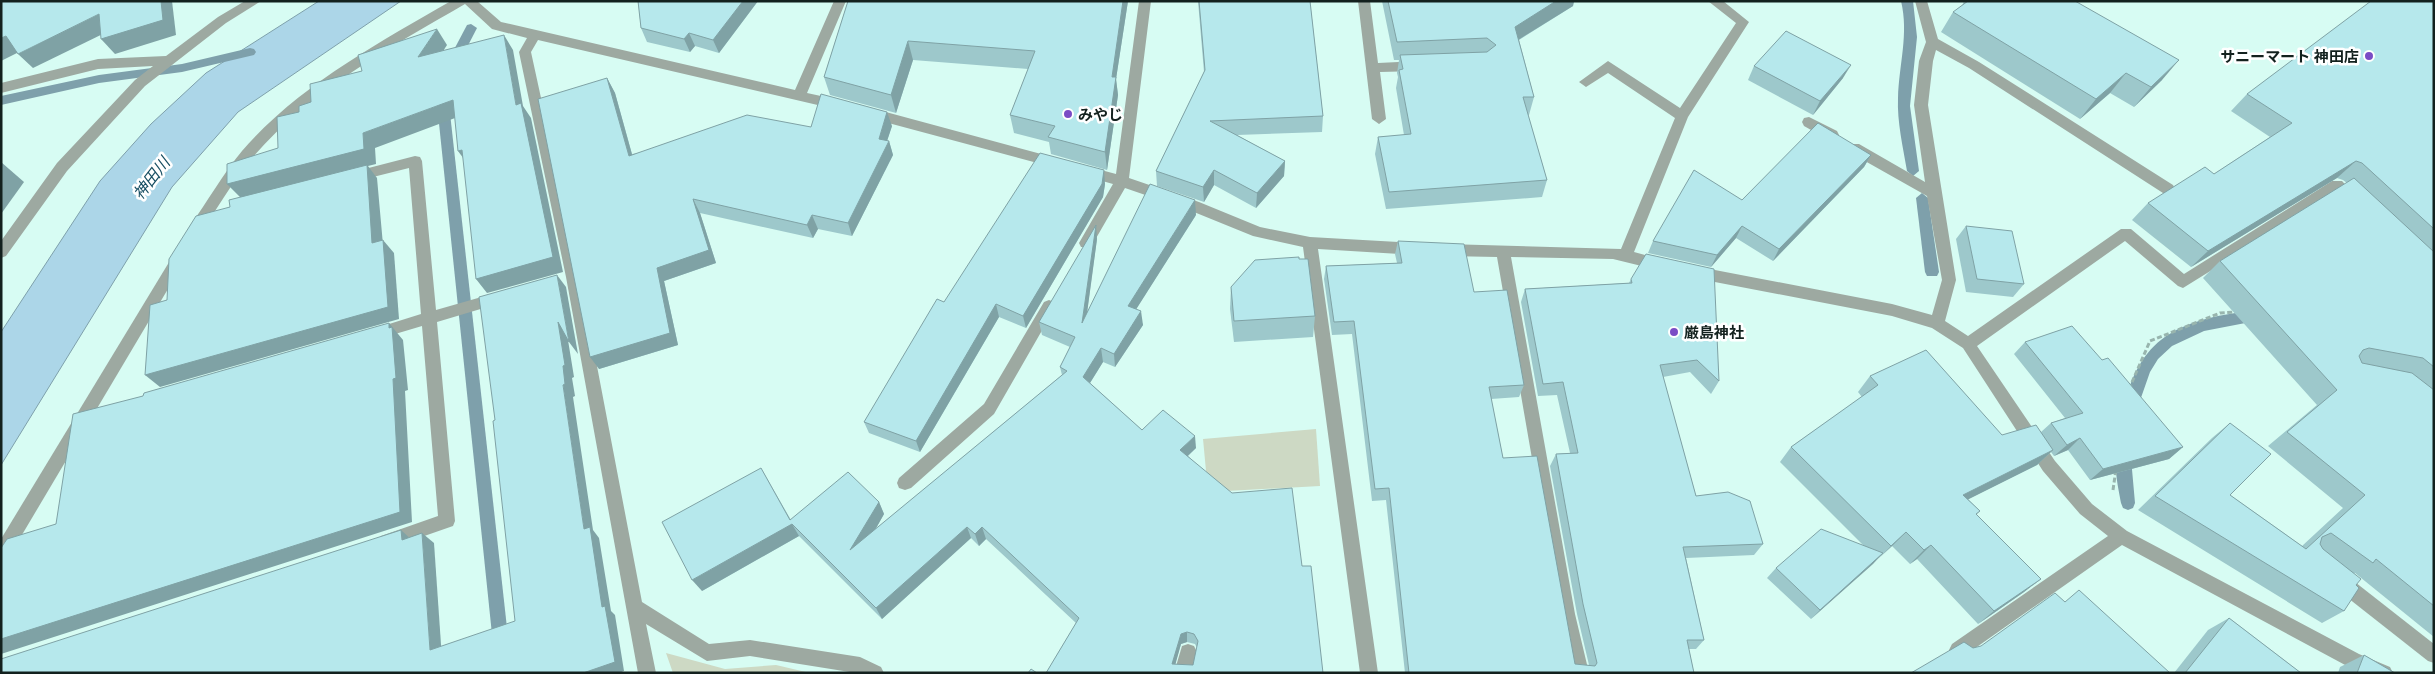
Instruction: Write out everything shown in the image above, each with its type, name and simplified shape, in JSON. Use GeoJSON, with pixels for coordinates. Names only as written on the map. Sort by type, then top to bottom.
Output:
{"type":"FeatureCollection","features":[{"type":"Feature","properties":{"kind":"street"},"geometry":{"type":"LineString","coordinates":[[1,252],[62,167],[140,83],[222,20],[255,1]]}},
{"type":"Feature","properties":{"kind":"street"},"geometry":{"type":"LineString","coordinates":[[1,555],[94,412],[204,216],[247,155],[306,98],[379,48],[461,1]]}},
{"type":"Feature","properties":{"kind":"street"},"geometry":{"type":"LineString","coordinates":[[469,1],[497,26],[800,94],[1122,181],[1194,206],[1258,232],[1310,243],[1502,252],[1613,253],[1684,270],[1892,310],[1937,323],[1968,344],[2049,466],[2086,509],[2121,536],[2354,660],[2384,673]]}},
{"type":"Feature","properties":{"kind":"street"},"geometry":{"type":"LineString","coordinates":[[800,94],[840,1]]}},
{"type":"Feature","properties":{"kind":"street"},"geometry":{"type":"LineString","coordinates":[[1078,257],[1122,181],[1145,1]]}},
{"type":"Feature","properties":{"kind":"street"},"geometry":{"type":"LineString","coordinates":[[1364,1],[1379,119]]}},
{"type":"Feature","properties":{"kind":"street"},"geometry":{"type":"LineString","coordinates":[[1625,256],[1682,116],[1743,22],[1714,1]]}},
{"type":"Feature","properties":{"kind":"street"},"geometry":{"type":"LineString","coordinates":[[1922,1],[1932,42],[1926,61],[1921,105],[1930,171],[1949,280],[1937,323]]}},
{"type":"Feature","properties":{"kind":"street"},"geometry":{"type":"LineString","coordinates":[[535,35],[525,52],[573,277],[648,673]]}},
{"type":"Feature","properties":{"kind":"street"},"geometry":{"type":"LineString","coordinates":[[1932,42],[1974,65],[2168,189]]}},
{"type":"Feature","properties":{"kind":"street"},"geometry":{"type":"LineString","coordinates":[[1,88],[98,64],[164,64]]}},
{"type":"Feature","properties":{"kind":"street"},"geometry":{"type":"LineString","coordinates":[[1373,68],[1428,65]]}},
{"type":"Feature","properties":{"kind":"street"},"geometry":{"type":"LineString","coordinates":[[1586,82],[1608,66],[1682,116]]}},
{"type":"Feature","properties":{"kind":"street"},"geometry":{"type":"LineString","coordinates":[[1809,122],[1935,194]]}},
{"type":"Feature","properties":{"kind":"street"},"geometry":{"type":"LineString","coordinates":[[338,181],[415,161],[434,317],[447,521],[372,546]]}},
{"type":"Feature","properties":{"kind":"street"},"geometry":{"type":"LineString","coordinates":[[1968,344],[2126,233],[2183,282],[2337,185],[2366,212]]}},
{"type":"Feature","properties":{"kind":"street"},"geometry":{"type":"LineString","coordinates":[[204,216],[232,208]]}},
{"type":"Feature","properties":{"kind":"street"},"geometry":{"type":"LineString","coordinates":[[1310,243],[1368,673]]}},
{"type":"Feature","properties":{"kind":"street"},"geometry":{"type":"LineString","coordinates":[[1502,252],[1567,614],[1580,673]]}},
{"type":"Feature","properties":{"kind":"street"},"geometry":{"type":"LineString","coordinates":[[555,282],[573,277]]}},
{"type":"Feature","properties":{"kind":"street"},"geometry":{"type":"LineString","coordinates":[[905,483],[989,409],[1058,290]]}},
{"type":"Feature","properties":{"kind":"street"},"geometry":{"type":"LineString","coordinates":[[362,338],[509,296]]}},
{"type":"Feature","properties":{"kind":"street"},"geometry":{"type":"LineString","coordinates":[[1958,650],[2121,536]]}},
{"type":"Feature","properties":{"kind":"street"},"geometry":{"type":"LineString","coordinates":[[2325,569],[2434,656]]}},
{"type":"Feature","properties":{"kind":"street"},"geometry":{"type":"LineString","coordinates":[[634,606],[707,653],[750,648],[860,665],[875,673]]}},
{"type":"Feature","properties":{"kind":"street"},"geometry":{"type":"LineString","coordinates":[[1183,673],[1188,652]]}},
{"type":"Feature","properties":{"kind":"path"},"geometry":{"type":"LineString","coordinates":[[2127,394],[2150,341],[2220,313],[2239,312]]}},
{"type":"Feature","properties":{"kind":"path"},"geometry":{"type":"LineString","coordinates":[[2108,525],[2117,460]]}},
{"type":"Feature","properties":{"kind":"green space"},"geometry":{"type":"Polygon","coordinates":[[[1316,429],[1320,486],[1208,492],[1203,439],[1316,429]]]}},
{"type":"Feature","properties":{"kind":"green space"},"geometry":{"type":"Polygon","coordinates":[[[666,653],[725,669],[776,665],[810,673],[673,673],[666,653]]]}},
{"type":"Feature","properties":{"kind":"water","name":"神田川"},"geometry":{"type":"Polygon","coordinates":[[[319,1],[401,1],[238,112],[172,187],[1,465],[1,332],[100,181],[151,124],[206,73],[319,1]]]}},
{"type":"Feature","properties":{"kind":"building"},"geometry":{"type":"Polygon","coordinates":[[[1,1],[161,1],[163,20],[101,39],[99,14],[18,54],[6,36],[1,38],[1,1]]]}},
{"type":"Feature","properties":{"kind":"building"},"geometry":{"type":"Polygon","coordinates":[[[638,1],[743,1],[713,40],[689,33],[684,39],[641,28],[638,1]]]}},
{"type":"Feature","properties":{"kind":"building"},"geometry":{"type":"Polygon","coordinates":[[[848,1],[1123,1],[1112,77],[1116,77],[1105,152],[1048,137],[1055,126],[1010,115],[1035,51],[908,41],[891,95],[824,77],[848,1]]]}},
{"type":"Feature","properties":{"kind":"building"},"geometry":{"type":"Polygon","coordinates":[[[1199,1],[1310,1],[1323,116],[1210,121],[1285,161],[1257,193],[1214,170],[1203,187],[1156,171],[1205,70],[1199,1]]]}},
{"type":"Feature","properties":{"kind":"building"},"geometry":{"type":"Polygon","coordinates":[[[1388,1],[1556,1],[1515,27],[1534,97],[1523,97],[1547,180],[1389,192],[1378,137],[1411,134],[1399,70],[1403,69],[1400,55],[1487,52],[1496,45],[1487,38],[1397,42],[1388,1]]]}},
{"type":"Feature","properties":{"kind":"building"},"geometry":{"type":"Polygon","coordinates":[[[1968,1],[2075,1],[2179,60],[2151,87],[2126,73],[2096,99],[1953,12],[1968,1]]]}},
{"type":"Feature","properties":{"kind":"building","name":"サニーマート 神田店"},"geometry":{"type":"Polygon","coordinates":[[[2371,1],[2434,1],[2434,229],[2362,163],[2356,161],[2208,251],[2148,203],[2205,167],[2214,174],[2292,123],[2247,94],[2371,1]]]}},
{"type":"Feature","properties":{"kind":"building"},"geometry":{"type":"Polygon","coordinates":[[[437,29],[418,57],[504,35],[516,105],[521,103],[553,257],[476,279],[462,150],[458,151],[453,100],[363,133],[364,149],[227,184],[227,164],[278,148],[277,117],[299,112],[299,106],[311,102],[310,84],[362,71],[358,55],[437,29]]]}},
{"type":"Feature","properties":{"kind":"building"},"geometry":{"type":"Polygon","coordinates":[[[1786,31],[1851,65],[1820,101],[1754,66],[1786,31]]]}},
{"type":"Feature","properties":{"kind":"building"},"geometry":{"type":"Polygon","coordinates":[[[607,78],[629,156],[747,115],[811,127],[821,94],[887,112],[879,139],[889,141],[848,223],[812,215],[807,225],[693,199],[709,250],[657,268],[670,333],[590,357],[538,99],[607,78]]]}},
{"type":"Feature","properties":{"kind":"building"},"geometry":{"type":"Polygon","coordinates":[[[1818,123],[1871,155],[1779,249],[1742,226],[1717,255],[1653,241],[1694,170],[1742,200],[1818,123]]]}},
{"type":"Feature","properties":{"kind":"building"},"geometry":{"type":"Polygon","coordinates":[[[1040,153],[1104,170],[1102,184],[1023,316],[996,304],[916,441],[864,422],[937,299],[944,302],[1040,153]]]}},
{"type":"Feature","properties":{"kind":"building"},"geometry":{"type":"Polygon","coordinates":[[[367,165],[372,243],[383,240],[388,307],[145,375],[150,305],[167,300],[169,259],[196,216],[230,207],[229,200],[367,165]]]}},
{"type":"Feature","properties":{"kind":"building"},"geometry":{"type":"Polygon","coordinates":[[[2354,178],[2434,252],[2434,367],[2423,358],[2369,348],[2363,350],[2359,356],[2362,363],[2412,373],[2434,390],[2434,606],[2376,559],[2373,563],[2331,533],[2322,537],[2320,544],[2323,549],[2361,579],[2356,585],[2359,588],[2344,611],[2155,496],[2230,423],[2271,454],[2230,495],[2306,549],[2365,495],[2287,432],[2337,390],[2220,261],[2354,178]]]}},
{"type":"Feature","properties":{"kind":"building"},"geometry":{"type":"Polygon","coordinates":[[[1150,184],[1195,200],[1128,306],[1141,311],[1114,354],[1101,348],[1083,377],[1142,430],[1163,410],[1195,436],[1180,450],[1232,493],[1292,488],[1302,566],[1311,566],[1323,673],[1046,673],[1079,618],[982,527],[975,534],[967,527],[876,608],[792,524],[692,580],[662,522],[761,468],[790,520],[848,472],[879,502],[850,550],[1067,371],[1060,367],[1075,337],[1039,322],[1096,225],[1082,323],[1150,184]],[[1187,632],[1181,634],[1172,664],[1193,665],[1198,641],[1194,634],[1187,632]]]}},
{"type":"Feature","properties":{"kind":"building"},"geometry":{"type":"Polygon","coordinates":[[[1966,226],[2012,231],[2024,284],[1977,279],[1966,226]]]}},
{"type":"Feature","properties":{"kind":"building"},"geometry":{"type":"Polygon","coordinates":[[[1398,241],[1464,244],[1474,292],[1507,290],[1524,385],[1489,387],[1503,458],[1537,456],[1575,664],[1595,666],[1597,663],[1583,604],[1556,454],[1578,453],[1563,382],[1543,384],[1525,289],[1632,283],[1631,279],[1646,254],[1714,269],[1719,381],[1697,360],[1660,365],[1696,496],[1728,492],[1750,501],[1763,544],[1683,547],[1704,640],[1687,640],[1694,673],[1409,673],[1389,488],[1375,489],[1354,321],[1334,322],[1326,266],[1402,263],[1398,241]]]}},
{"type":"Feature","properties":{"kind":"building"},"geometry":{"type":"Polygon","coordinates":[[[1299,257],[1299,259],[1308,259],[1315,316],[1234,321],[1231,287],[1255,260],[1299,257]]]}},
{"type":"Feature","properties":{"kind":"building"},"geometry":{"type":"Polygon","coordinates":[[[557,275],[569,342],[558,322],[565,365],[563,366],[565,384],[563,385],[584,529],[590,527],[602,607],[605,606],[615,662],[583,673],[1,673],[1,659],[401,530],[402,540],[422,533],[430,650],[515,621],[493,421],[495,420],[479,297],[557,275]]]}},
{"type":"Feature","properties":{"kind":"building"},"geometry":{"type":"Polygon","coordinates":[[[389,323],[389,328],[392,327],[396,378],[393,379],[400,512],[1,639],[1,548],[7,539],[56,524],[73,414],[143,396],[144,393],[389,323]]]}},
{"type":"Feature","properties":{"kind":"building"},"geometry":{"type":"Polygon","coordinates":[[[2072,326],[2102,360],[2108,358],[2183,447],[2103,469],[2080,438],[2067,445],[2051,423],[2083,413],[2025,342],[2072,326]]]}},
{"type":"Feature","properties":{"kind":"building"},"geometry":{"type":"Polygon","coordinates":[[[1926,350],[2002,435],[2036,425],[2053,450],[1963,495],[1980,511],[1976,514],[2041,579],[1994,611],[1931,545],[1924,550],[1906,532],[1891,546],[1791,447],[1878,385],[1870,376],[1926,350]]]}},
{"type":"Feature","properties":{"kind":"building"},"geometry":{"type":"Polygon","coordinates":[[[1821,529],[1883,553],[1820,610],[1776,568],[1821,529]]]}},
{"type":"Feature","properties":{"kind":"building"},"geometry":{"type":"Polygon","coordinates":[[[2079,590],[2170,673],[1911,673],[1964,642],[1973,648],[1981,646],[2055,593],[2065,602],[2079,590]]]}},
{"type":"Feature","properties":{"kind":"building"},"geometry":{"type":"Polygon","coordinates":[[[2229,618],[2301,673],[2185,673],[2229,618]]]}},
{"type":"Feature","properties":{"kind":"building"},"geometry":{"type":"Polygon","coordinates":[[[2364,655],[2395,673],[2357,673],[2364,655]]]}},
{"type":"Feature","properties":{"kind":"building"},"geometry":{"type":"Polygon","coordinates":[[[1031,669],[1037,673],[1028,673],[1031,669]]]}},
{"type":"Feature","properties":{"kind":"waterway"},"geometry":{"type":"LineString","coordinates":[[1907,1],[1910,13],[1911,37],[1904,106],[1913,171]]}},
{"type":"Feature","properties":{"kind":"waterway"},"geometry":{"type":"LineString","coordinates":[[454,61],[471,28]]}},
{"type":"Feature","properties":{"kind":"waterway"},"geometry":{"type":"LineString","coordinates":[[1,101],[99,79],[182,68],[250,52]]}},
{"type":"Feature","properties":{"kind":"waterway"},"geometry":{"type":"LineString","coordinates":[[443,104],[504,673]]}},
{"type":"Feature","properties":{"kind":"waterway"},"geometry":{"type":"LineString","coordinates":[[1922,198],[1932,272]]}},
{"type":"Feature","properties":{"kind":"waterway"},"geometry":{"type":"LineString","coordinates":[[2131,408],[2137,385],[2145,369],[2153,355],[2167,342],[2179,335],[2204,326],[2232,319],[2256,316]]}},
{"type":"Feature","properties":{"kind":"waterway"},"geometry":{"type":"LineString","coordinates":[[2125,452],[2123,467],[2128,503]]}},
{"type":"Feature","properties":{"kind":"place","name":"サニーマート 神田店"},"geometry":{"type":"Point","coordinates":[2369,56]}},
{"type":"Feature","properties":{"kind":"place","name":"みやじ"},"geometry":{"type":"Point","coordinates":[1068,114]}},
{"type":"Feature","properties":{"kind":"place","name":"厳島神社"},"geometry":{"type":"Point","coordinates":[1674,332]}}]}
